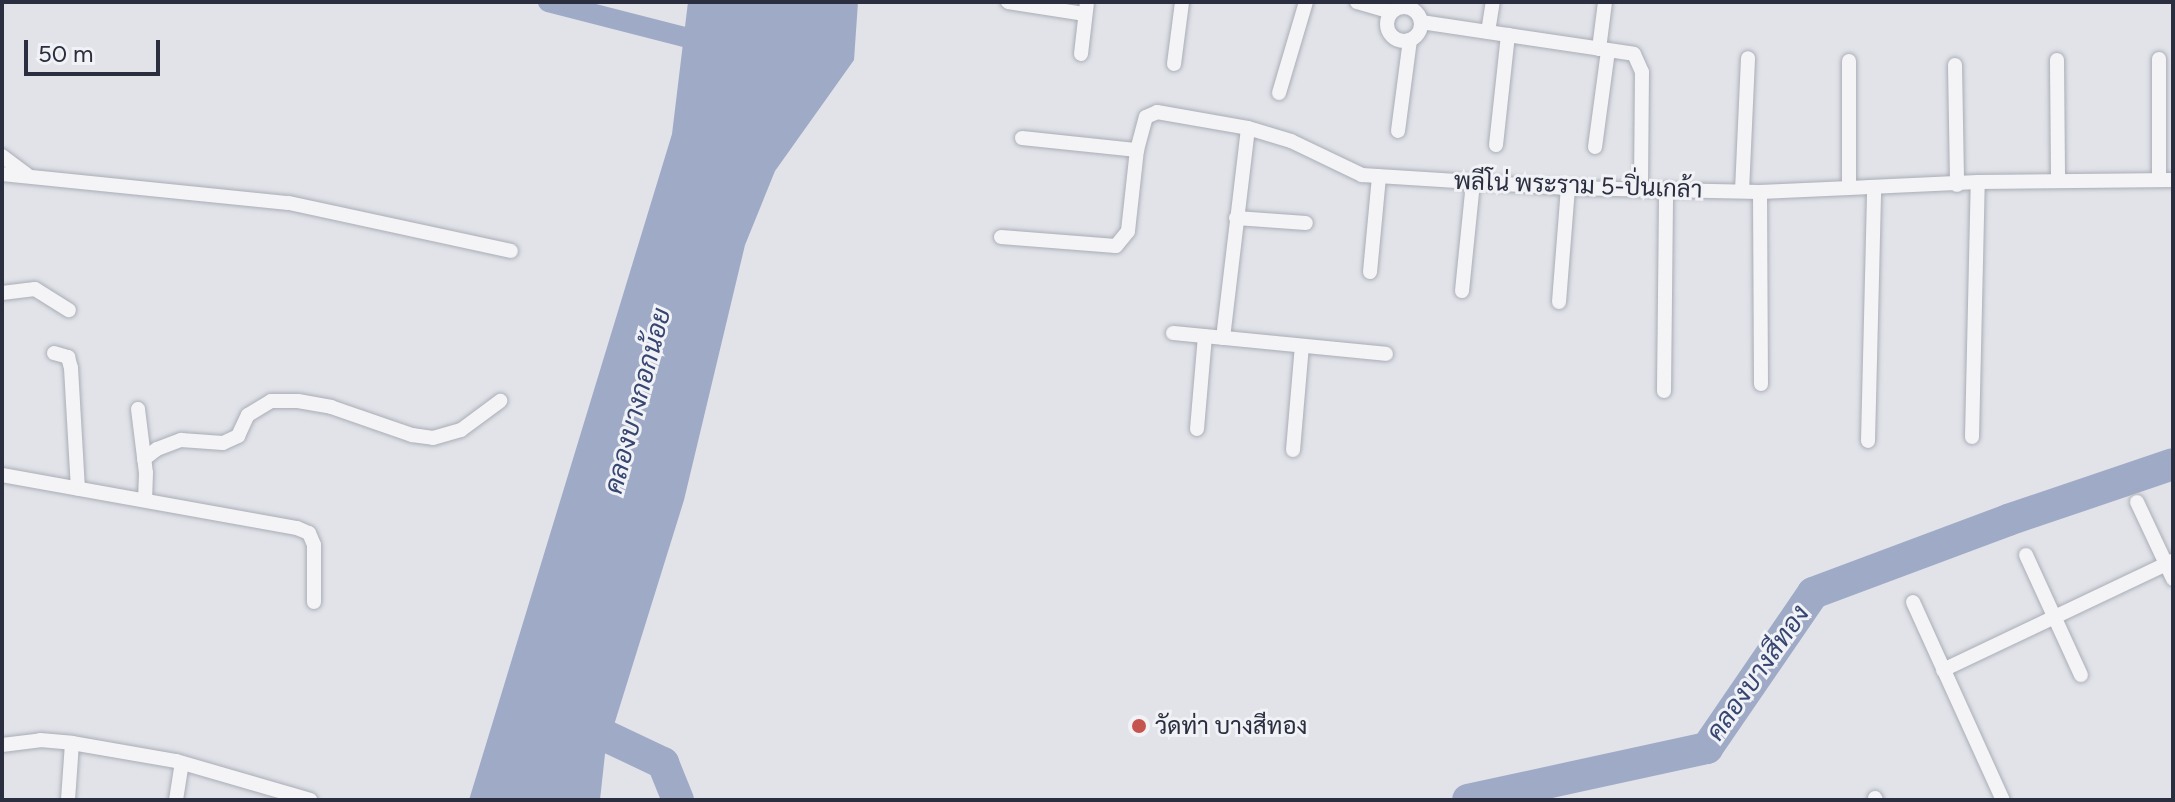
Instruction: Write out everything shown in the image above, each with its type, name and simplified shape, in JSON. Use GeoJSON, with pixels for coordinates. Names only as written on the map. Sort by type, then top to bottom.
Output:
{"type":"FeatureCollection","features":[{"type":"Feature","properties":{"kind":"street"},"geometry":{"type":"LineString","coordinates":[[1008,2],[1086,8],[1081,54]]}},
{"type":"Feature","properties":{"kind":"street"},"geometry":{"type":"LineString","coordinates":[[1174,64],[1182,2]]}},
{"type":"Feature","properties":{"kind":"street"},"geometry":{"type":"LineString","coordinates":[[1279,93],[1306,2]]}},
{"type":"Feature","properties":{"kind":"street"},"geometry":{"type":"LineString","coordinates":[[1357,2],[1391,12],[1407,7],[1416,12],[1421,22],[1420,29],[1410,40],[1398,131]]}},
{"type":"Feature","properties":{"kind":"street"},"geometry":{"type":"LineString","coordinates":[[1488,32],[1493,2]]}},
{"type":"Feature","properties":{"kind":"street"},"geometry":{"type":"LineString","coordinates":[[1595,147],[1605,2]]}},
{"type":"Feature","properties":{"kind":"street"},"geometry":{"type":"LineString","coordinates":[[1391,12],[1387,26],[1390,33],[1402,40],[1410,40]]}},
{"type":"Feature","properties":{"kind":"street"},"geometry":{"type":"LineString","coordinates":[[1421,22],[1634,54],[1642,72],[1641,189]]}},
{"type":"Feature","properties":{"kind":"street"},"geometry":{"type":"LineString","coordinates":[[1496,145],[1508,35]]}},
{"type":"Feature","properties":{"kind":"street"},"geometry":{"type":"LineString","coordinates":[[1742,191],[1748,58]]}},
{"type":"Feature","properties":{"kind":"street"},"geometry":{"type":"LineString","coordinates":[[2159,59],[2166,180]]}},
{"type":"Feature","properties":{"kind":"street"},"geometry":{"type":"LineString","coordinates":[[2057,60],[2058,181]]}},
{"type":"Feature","properties":{"kind":"street"},"geometry":{"type":"LineString","coordinates":[[1849,61],[1849,188]]}},
{"type":"Feature","properties":{"kind":"street"},"geometry":{"type":"LineString","coordinates":[[1955,65],[1957,185]]}},
{"type":"Feature","properties":{"kind":"street","name":"พลีโน่ พระราม 5-ปิ่นเกล้า"},"geometry":{"type":"LineString","coordinates":[[1137,150],[1146,117],[1157,112],[1248,128],[1291,141],[1362,175],[1568,188],[1760,192],[1978,182],[2166,180]]}},
{"type":"Feature","properties":{"kind":"street"},"geometry":{"type":"LineString","coordinates":[[1223,338],[1248,128]]}},
{"type":"Feature","properties":{"kind":"street"},"geometry":{"type":"LineString","coordinates":[[1001,237],[1116,246],[1128,231],[1137,150],[1022,138]]}},
{"type":"Feature","properties":{"kind":"street"},"geometry":{"type":"LineString","coordinates":[[2,156],[30,176]]}},
{"type":"Feature","properties":{"kind":"street"},"geometry":{"type":"LineString","coordinates":[[2,174],[289,203],[511,251]]}},
{"type":"Feature","properties":{"kind":"street"},"geometry":{"type":"LineString","coordinates":[[1370,272],[1379,176]]}},
{"type":"Feature","properties":{"kind":"street"},"geometry":{"type":"LineString","coordinates":[[1462,291],[1473,182]]}},
{"type":"Feature","properties":{"kind":"street"},"geometry":{"type":"LineString","coordinates":[[1972,437],[1978,182]]}},
{"type":"Feature","properties":{"kind":"street"},"geometry":{"type":"LineString","coordinates":[[1559,302],[1568,188]]}},
{"type":"Feature","properties":{"kind":"street"},"geometry":{"type":"LineString","coordinates":[[1664,391],[1666,189]]}},
{"type":"Feature","properties":{"kind":"street"},"geometry":{"type":"LineString","coordinates":[[1868,441],[1874,189]]}},
{"type":"Feature","properties":{"kind":"street"},"geometry":{"type":"LineString","coordinates":[[1760,192],[1761,384]]}},
{"type":"Feature","properties":{"kind":"street"},"geometry":{"type":"LineString","coordinates":[[1236,218],[1306,223]]}},
{"type":"Feature","properties":{"kind":"street"},"geometry":{"type":"LineString","coordinates":[[2,293],[35,289],[69,310]]}},
{"type":"Feature","properties":{"kind":"street"},"geometry":{"type":"LineString","coordinates":[[1173,333],[1386,354]]}},
{"type":"Feature","properties":{"kind":"street"},"geometry":{"type":"LineString","coordinates":[[1197,429],[1205,336]]}},
{"type":"Feature","properties":{"kind":"street"},"geometry":{"type":"LineString","coordinates":[[1293,450],[1302,346]]}},
{"type":"Feature","properties":{"kind":"street"},"geometry":{"type":"LineString","coordinates":[[54,353],[68,357],[71,368],[78,489]]}},
{"type":"Feature","properties":{"kind":"street"},"geometry":{"type":"LineString","coordinates":[[144,459],[157,449],[181,440],[223,443],[238,436],[248,415],[271,401],[298,401],[331,407],[412,435],[433,438],[461,430],[500,401]]}},
{"type":"Feature","properties":{"kind":"street"},"geometry":{"type":"LineString","coordinates":[[138,409],[145,500]]}},
{"type":"Feature","properties":{"kind":"street"},"geometry":{"type":"LineString","coordinates":[[2,475],[309,533],[314,545],[314,602]]}},
{"type":"Feature","properties":{"kind":"street"},"geometry":{"type":"LineString","coordinates":[[2137,502],[2170,563],[2173,579]]}},
{"type":"Feature","properties":{"kind":"street"},"geometry":{"type":"LineString","coordinates":[[2026,555],[2081,675]]}},
{"type":"Feature","properties":{"kind":"street"},"geometry":{"type":"LineString","coordinates":[[1943,670],[2170,563]]}},
{"type":"Feature","properties":{"kind":"street"},"geometry":{"type":"LineString","coordinates":[[1913,602],[2003,800]]}},
{"type":"Feature","properties":{"kind":"street"},"geometry":{"type":"LineString","coordinates":[[2,745],[40,740],[72,743],[182,763],[310,800]]}},
{"type":"Feature","properties":{"kind":"street"},"geometry":{"type":"LineString","coordinates":[[68,800],[72,743]]}},
{"type":"Feature","properties":{"kind":"street"},"geometry":{"type":"LineString","coordinates":[[176,800],[182,763]]}},
{"type":"Feature","properties":{"kind":"water","name":"คลองบางกอกน้อย"},"geometry":{"type":"Polygon","coordinates":[[[688,2],[858,2],[854,60],[775,171],[745,245],[684,500],[605,754],[600,800],[469,800],[672,134],[688,2]]]}},
{"type":"Feature","properties":{"kind":"waterway"},"geometry":{"type":"LineString","coordinates":[[548,2],[708,43]]}},
{"type":"Feature","properties":{"kind":"waterway","name":"คลองบางสีทอง"},"geometry":{"type":"LineString","coordinates":[[1468,800],[1707,748],[1813,593],[2008,520],[2173,464]]}},
{"type":"Feature","properties":{"kind":"waterway","name":"คลองบางสีทอง"},"geometry":{"type":"LineString","coordinates":[[572,720],[663,763],[678,800]]}},
{"type":"Feature","properties":{"kind":"place","name":"วัดท่า บางสีทอง"},"geometry":{"type":"Point","coordinates":[1139,726]}}]}
